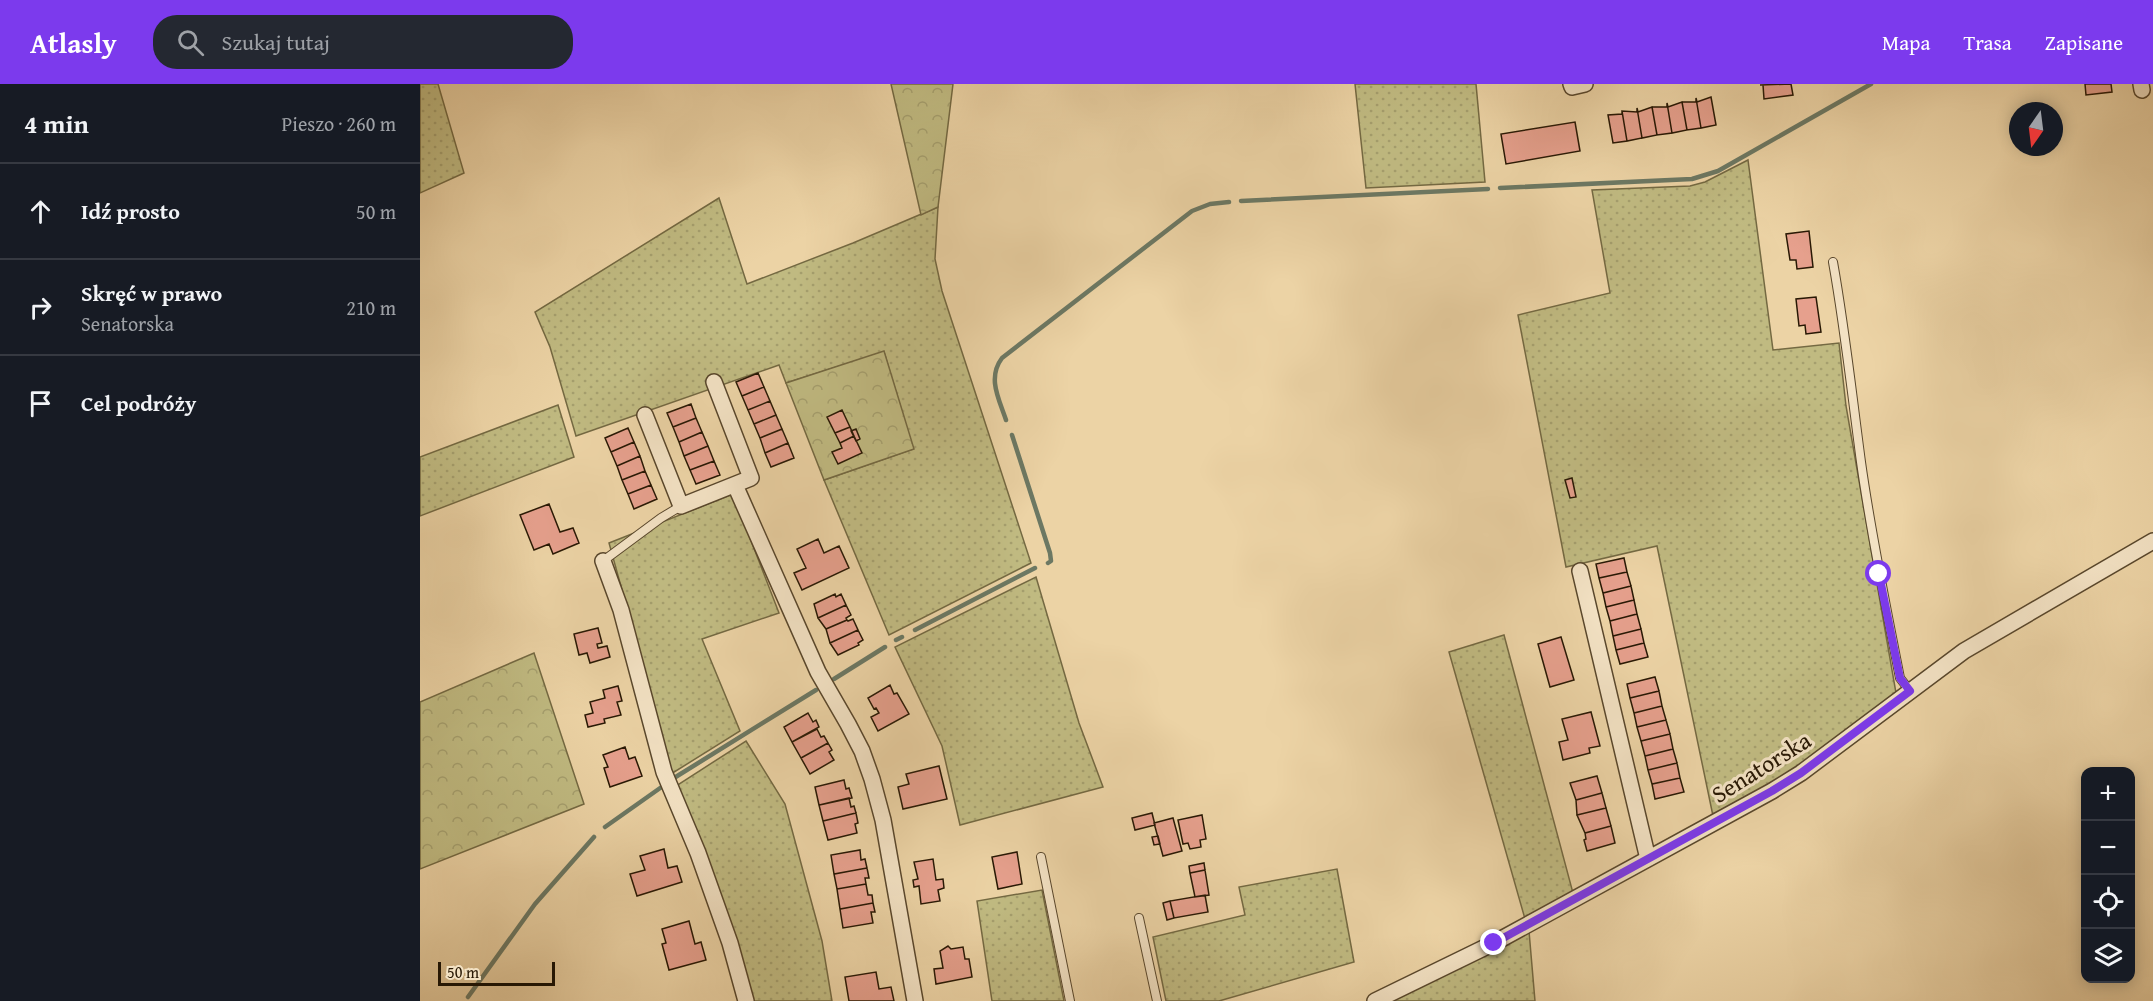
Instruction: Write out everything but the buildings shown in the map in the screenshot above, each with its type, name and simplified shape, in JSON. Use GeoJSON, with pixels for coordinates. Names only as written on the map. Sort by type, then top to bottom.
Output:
{"type":"FeatureCollection","features":[{"type":"Feature","properties":{"kind":"street"},"geometry":{"type":"LineString","coordinates":[[1571,84],[1572,87],[1585,84]]}},
{"type":"Feature","properties":{"kind":"street"},"geometry":{"type":"LineString","coordinates":[[645,415],[681,506],[751,478],[714,382]]}},
{"type":"Feature","properties":{"kind":"street"},"geometry":{"type":"LineString","coordinates":[[735,485],[818,672],[862,751],[872,779],[883,820],[915,1001]]}},
{"type":"Feature","properties":{"kind":"street","name":"Senatorska"},"geometry":{"type":"LineString","coordinates":[[1375,1001],[1494,943],[1772,791],[1801,773],[1982,640],[2153,541]]}},
{"type":"Feature","properties":{"kind":"street"},"geometry":{"type":"LineString","coordinates":[[603,561],[621,610],[664,772],[698,854],[730,943],[747,1001]]}},
{"type":"Feature","properties":{"kind":"street"},"geometry":{"type":"LineString","coordinates":[[1580,571],[1648,859]]}},
{"type":"Feature","properties":{"kind":"lane"},"geometry":{"type":"LineString","coordinates":[[1833,262],[1879,574],[1900,678],[1910,691]]}},
{"type":"Feature","properties":{"kind":"lane"},"geometry":{"type":"LineString","coordinates":[[603,561],[681,506]]}},
{"type":"Feature","properties":{"kind":"lane"},"geometry":{"type":"LineString","coordinates":[[1041,857],[1070,1001]]}},
{"type":"Feature","properties":{"kind":"lane"},"geometry":{"type":"LineString","coordinates":[[1139,918],[1156,1001]]}},
{"type":"Feature","properties":{"kind":"green space"},"geometry":{"type":"Polygon","coordinates":[[[420,84],[438,84],[464,173],[420,193],[420,84]]]}},
{"type":"Feature","properties":{"kind":"green space"},"geometry":{"type":"Polygon","coordinates":[[[891,84],[953,84],[938,207],[921,215],[891,84]]]}},
{"type":"Feature","properties":{"kind":"green space"},"geometry":{"type":"Polygon","coordinates":[[[1355,84],[1476,84],[1485,182],[1366,188],[1355,84]]]}},
{"type":"Feature","properties":{"kind":"green space"},"geometry":{"type":"Polygon","coordinates":[[[1748,160],[1773,350],[1839,343],[1846,406],[1896,693],[1779,780],[1713,816],[1657,546],[1566,567],[1518,315],[1610,293],[1592,190],[1690,186],[1705,182],[1748,160]]]}},
{"type":"Feature","properties":{"kind":"green space"},"geometry":{"type":"Polygon","coordinates":[[[719,198],[747,284],[938,207],[935,259],[942,291],[1031,563],[889,635],[824,480],[913,449],[884,352],[786,383],[779,365],[576,436],[550,347],[535,312],[719,198]]]}},
{"type":"Feature","properties":{"kind":"green space"},"geometry":{"type":"Polygon","coordinates":[[[884,351],[914,449],[824,480],[786,383],[884,351]]]}},
{"type":"Feature","properties":{"kind":"green space"},"geometry":{"type":"Polygon","coordinates":[[[558,405],[574,457],[420,516],[420,457],[558,405]]]}},
{"type":"Feature","properties":{"kind":"green space"},"geometry":{"type":"Polygon","coordinates":[[[733,494],[779,613],[702,639],[740,731],[671,774],[609,543],[733,494]]]}},
{"type":"Feature","properties":{"kind":"green space"},"geometry":{"type":"Polygon","coordinates":[[[1036,577],[1079,723],[1103,787],[960,825],[942,746],[895,647],[1036,577]]]}},
{"type":"Feature","properties":{"kind":"green space"},"geometry":{"type":"Polygon","coordinates":[[[1504,635],[1573,893],[1525,919],[1449,652],[1504,635]]]}},
{"type":"Feature","properties":{"kind":"green space"},"geometry":{"type":"Polygon","coordinates":[[[534,653],[584,804],[420,869],[420,702],[534,653]]]}},
{"type":"Feature","properties":{"kind":"green space"},"geometry":{"type":"Polygon","coordinates":[[[746,741],[785,804],[822,941],[832,1001],[750,1001],[676,786],[746,741]]]}},
{"type":"Feature","properties":{"kind":"green space"},"geometry":{"type":"Polygon","coordinates":[[[1337,869],[1354,962],[1219,1001],[1166,1001],[1153,937],[1245,915],[1239,887],[1337,869]]]}},
{"type":"Feature","properties":{"kind":"green space"},"geometry":{"type":"Polygon","coordinates":[[[1042,890],[1064,1001],[992,1001],[977,901],[1042,890]]]}},
{"type":"Feature","properties":{"kind":"green space"},"geometry":{"type":"Polygon","coordinates":[[[1529,931],[1535,1001],[1387,1001],[1529,931]]]}},
{"type":"Feature","properties":{"kind":"waterway"},"geometry":{"type":"LineString","coordinates":[[1500,188],[1692,179],[1718,171],[1871,84]]}},
{"type":"Feature","properties":{"kind":"waterway"},"geometry":{"type":"LineString","coordinates":[[1241,201],[1488,189]]}},
{"type":"Feature","properties":{"kind":"waterway"},"geometry":{"type":"LineString","coordinates":[[1006,420],[995,381],[995,373],[1002,358],[1192,211],[1210,204],[1229,202]]}},
{"type":"Feature","properties":{"kind":"waterway"},"geometry":{"type":"LineString","coordinates":[[1012,435],[1050,553],[1051,561],[1048,563]]}},
{"type":"Feature","properties":{"kind":"waterway"},"geometry":{"type":"LineString","coordinates":[[915,630],[1035,568]]}},
{"type":"Feature","properties":{"kind":"waterway"},"geometry":{"type":"LineString","coordinates":[[896,640],[902,637]]}},
{"type":"Feature","properties":{"kind":"waterway"},"geometry":{"type":"LineString","coordinates":[[834,679],[885,647]]}},
{"type":"Feature","properties":{"kind":"waterway"},"geometry":{"type":"LineString","coordinates":[[674,778],[816,690]]}},
{"type":"Feature","properties":{"kind":"waterway"},"geometry":{"type":"LineString","coordinates":[[605,827],[663,786]]}},
{"type":"Feature","properties":{"kind":"waterway"},"geometry":{"type":"LineString","coordinates":[[468,997],[535,904],[594,837]]}},
{"type":"Feature","properties":{"kind":"route"},"geometry":{"type":"LineString","coordinates":[[1494,943],[1772,791],[1801,773],[1910,691],[1900,678],[1879,574]]}}]}
